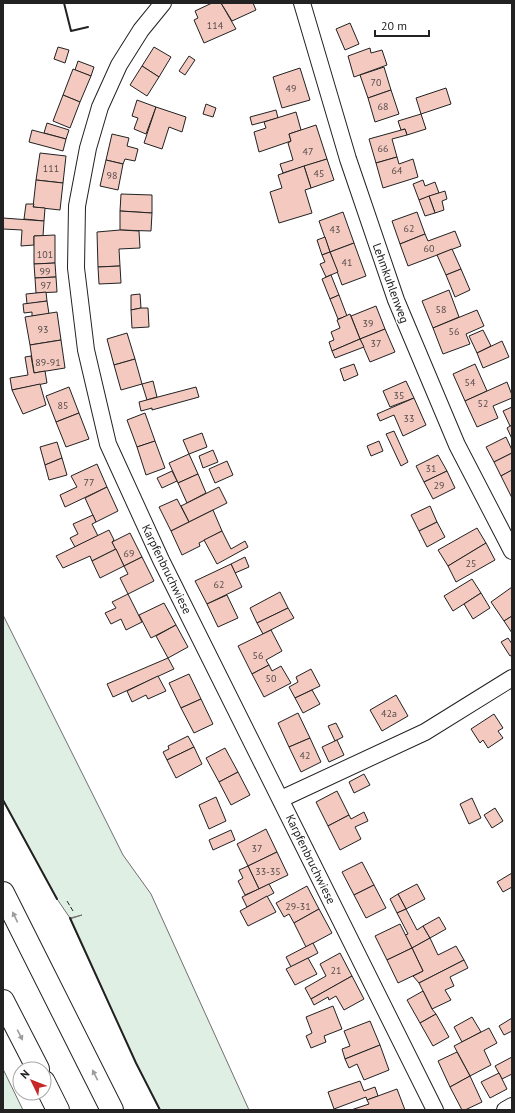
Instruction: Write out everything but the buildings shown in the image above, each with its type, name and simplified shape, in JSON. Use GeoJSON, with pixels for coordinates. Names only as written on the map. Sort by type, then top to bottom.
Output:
{"type":"FeatureCollection","features":[{"type":"Feature","properties":{"kind":"highway"},"geometry":{"type":"LineString","coordinates":[[3,893],[112,1110]]}},
{"type":"Feature","properties":{"kind":"highway"},"geometry":{"type":"LineString","coordinates":[[3,1001],[34,1061]]}},
{"type":"Feature","properties":{"kind":"highway"},"geometry":{"type":"LineString","coordinates":[[52,1098],[58,1110]]}},
{"type":"Feature","properties":{"kind":"street","name":"Karpfenbruchwiese"},"geometry":{"type":"LineString","coordinates":[[163,3],[141,30],[119,65],[100,107],[88,148],[77,206],[76,268],[86,350],[108,444],[161,560],[435,1110]]}},
{"type":"Feature","properties":{"kind":"street","name":"Lehmkuhlenweg"},"geometry":{"type":"LineString","coordinates":[[302,3],[348,159],[396,300],[456,445],[512,551]]}},
{"type":"Feature","properties":{"kind":"street"},"geometry":{"type":"LineString","coordinates":[[281,799],[425,732],[512,678]]}},
{"type":"Feature","properties":{"kind":"street"},"geometry":{"type":"LineString","coordinates":[[505,1110],[512,1106]]}},
{"type":"Feature","properties":{"kind":"green space"},"geometry":{"type":"Polygon","coordinates":[[[3,615],[123,855],[151,894],[249,1110],[160,1110],[136,1063],[70,919],[82,915],[70,918],[57,899],[3,800],[3,615]]]}},
{"type":"Feature","properties":{"kind":"green space"},"geometry":{"type":"Polygon","coordinates":[[[3,1069],[12,1087],[12,1101],[19,1101],[23,1110],[3,1110],[3,1069]]]}},
{"type":"Feature","properties":{"kind":"fence"},"geometry":{"type":"LineString","coordinates":[[67,901],[73,911]]}},
{"type":"Feature","properties":{"kind":"wall"},"geometry":{"type":"LineString","coordinates":[[64,3],[71,31],[88,27]]}},
{"type":"Feature","properties":{"kind":"wall"},"geometry":{"type":"LineString","coordinates":[[3,800],[57,899]]}},
{"type":"Feature","properties":{"kind":"wall"},"geometry":{"type":"LineString","coordinates":[[70,918],[136,1063],[160,1110]]}}]}
